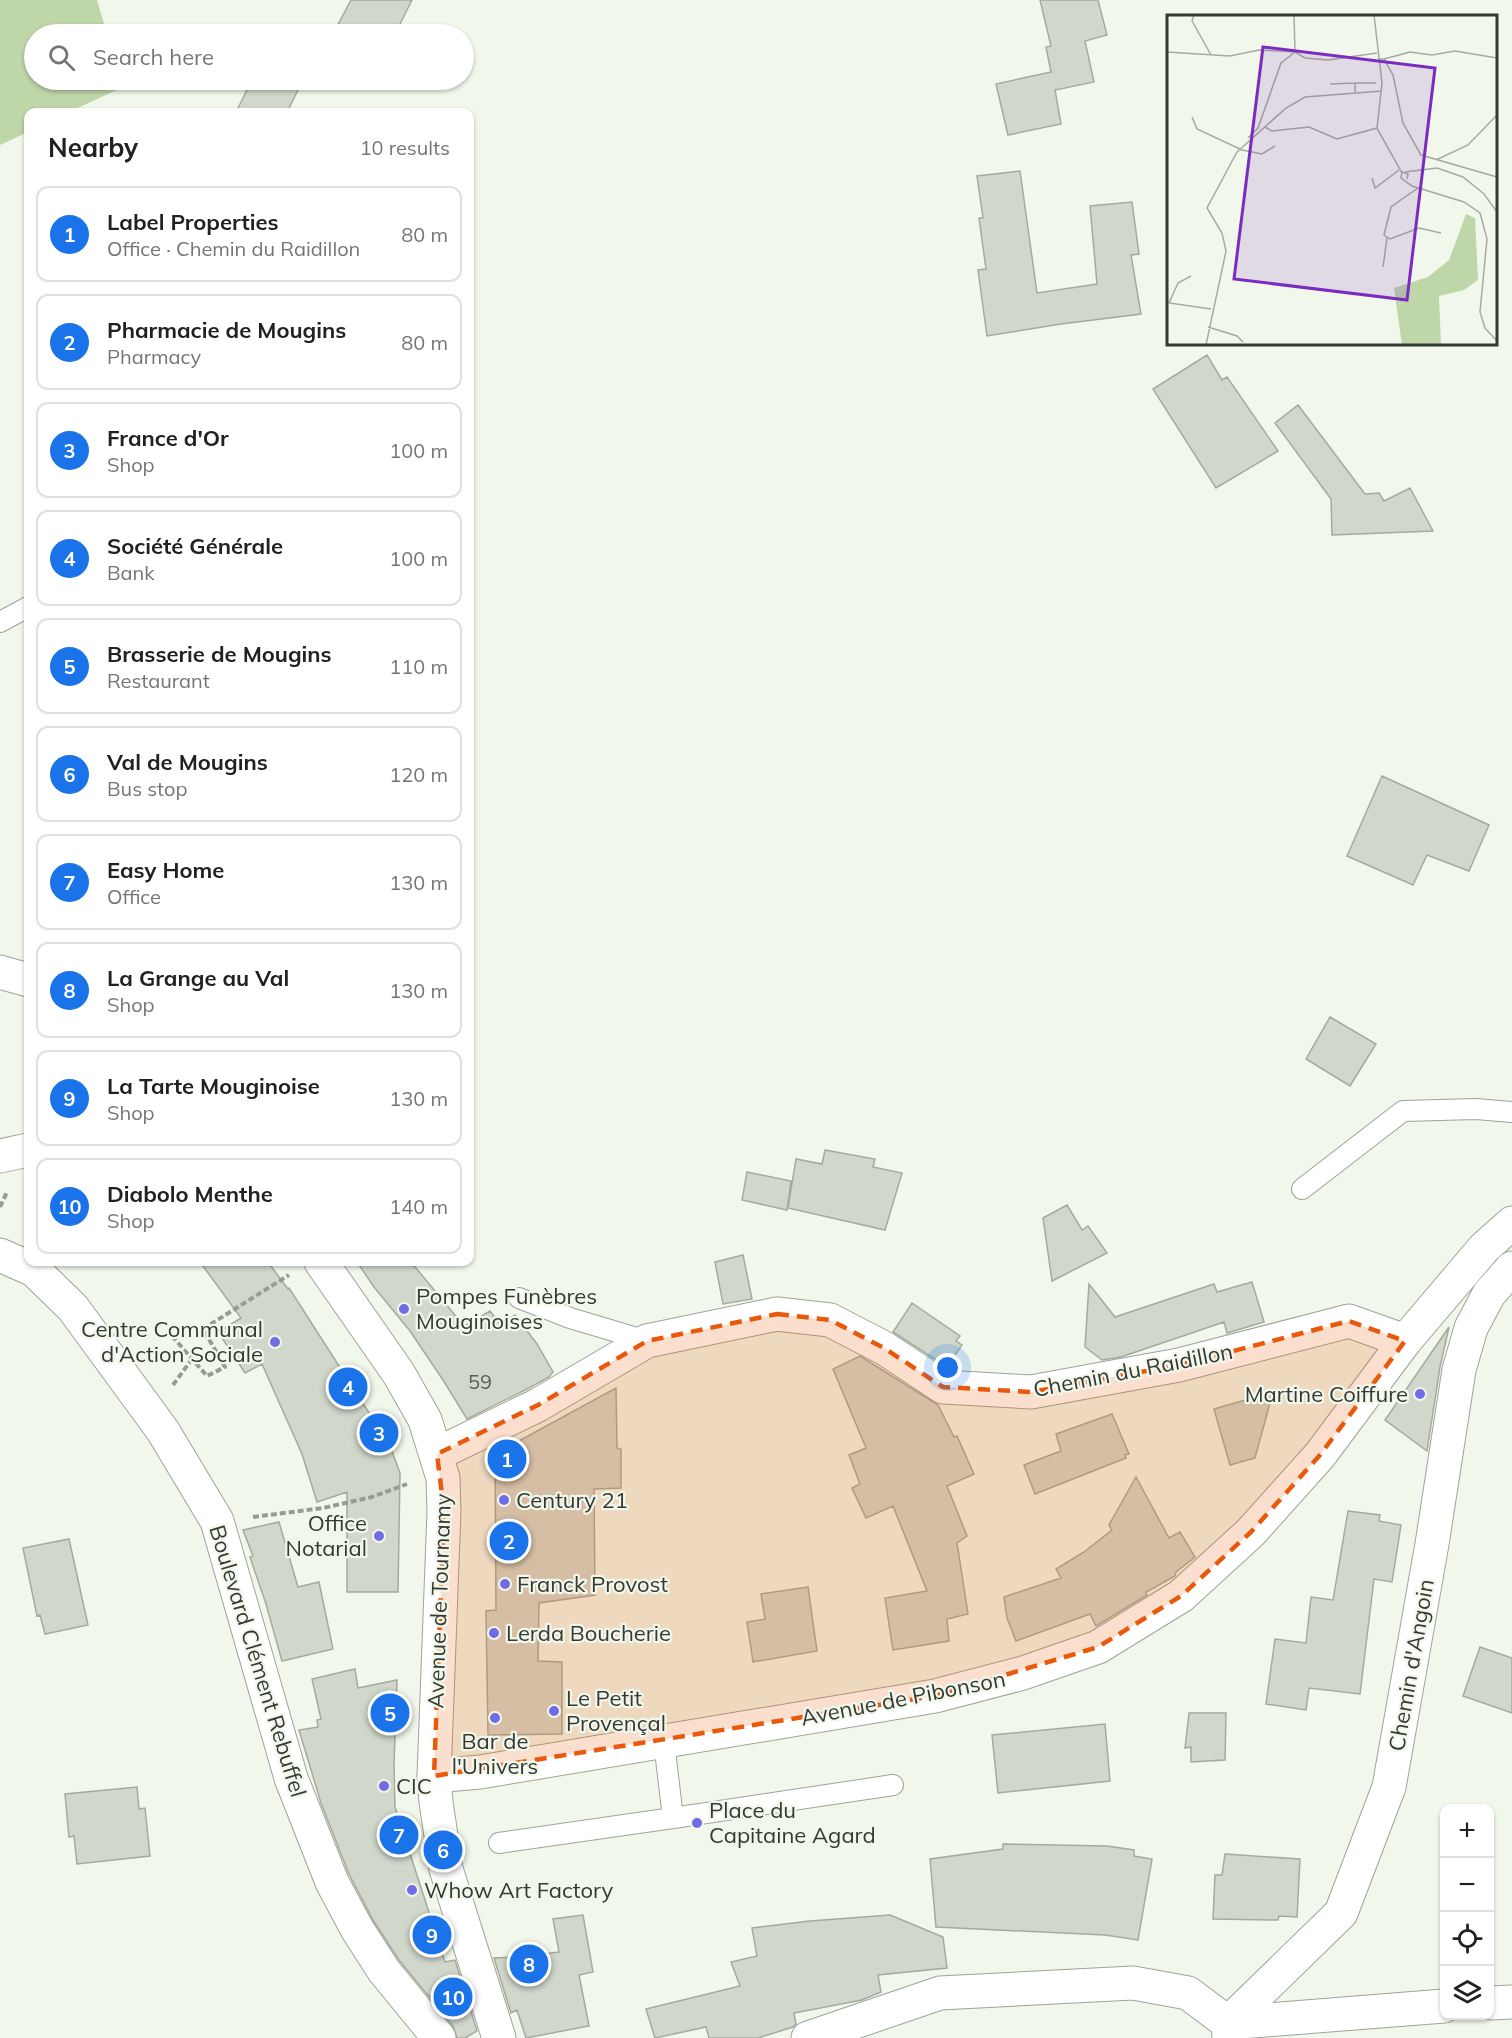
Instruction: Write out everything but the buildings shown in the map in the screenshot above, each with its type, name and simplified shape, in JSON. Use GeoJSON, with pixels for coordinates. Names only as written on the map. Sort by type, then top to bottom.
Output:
{"type":"FeatureCollection","features":[{"type":"Feature","properties":{"kind":"street"},"geometry":{"type":"LineString","coordinates":[[0,1156],[24,1151]]}},
{"type":"Feature","properties":{"kind":"street","name":"Avenue de Pibonson"},"geometry":{"type":"LineString","coordinates":[[434,1776],[480,1772],[935,1696],[1023,1673],[1098,1647],[1181,1596],[1251,1532],[1320,1455],[1405,1341],[1484,1248],[1512,1223]]}},
{"type":"Feature","properties":{"kind":"street","name":"Boulevard Clément Rebuffel"},"geometry":{"type":"LineString","coordinates":[[0,1255],[24,1266]]}},
{"type":"Feature","properties":{"kind":"street","name":"Boulevard Clément Rebuffel"},"geometry":{"type":"LineString","coordinates":[[25,1266],[34,1270],[73,1308],[163,1431],[216,1521],[291,1778],[332,1882],[357,1929],[384,1971],[439,2038]]}},
{"type":"Feature","properties":{"kind":"street","name":"Avenue de Tournamy"},"geometry":{"type":"LineString","coordinates":[[324,1266],[399,1374],[425,1420],[443,1478],[444,1511],[434,1776],[436,1802],[446,1869],[498,2038]]}},
{"type":"Feature","properties":{"kind":"street","name":"Chemin d'Angoin"},"geometry":{"type":"LineString","coordinates":[[1229,2031],[1341,1913],[1389,1787],[1434,1533],[1459,1370],[1471,1328],[1489,1294],[1512,1268]]}},
{"type":"Feature","properties":{"kind":"street","name":"Chemin du Raidillon"},"geometry":{"type":"LineString","coordinates":[[437,1454],[538,1405],[647,1341],[777,1314],[830,1320],[884,1348],[943,1387],[1031,1392],[1179,1365],[1348,1321],[1405,1341]]}},
{"type":"Feature","properties":{"kind":"street"},"geometry":{"type":"LineString","coordinates":[[808,2038],[940,1993],[1133,1983],[1188,1993],[1229,2031],[1440,2006]]}},
{"type":"Feature","properties":{"kind":"street"},"geometry":{"type":"LineString","coordinates":[[1494,2003],[1512,2002]]}},
{"type":"Feature","properties":{"kind":"lane"},"geometry":{"type":"LineString","coordinates":[[0,622],[24,609]]}},
{"type":"Feature","properties":{"kind":"lane"},"geometry":{"type":"LineString","coordinates":[[1302,1189],[1403,1111],[1476,1109],[1512,1112]]}},
{"type":"Feature","properties":{"kind":"lane"},"geometry":{"type":"LineString","coordinates":[[519,1298],[570,1318],[647,1341]]}},
{"type":"Feature","properties":{"kind":"lane"},"geometry":{"type":"LineString","coordinates":[[664,1742],[673,1818]]}},
{"type":"Feature","properties":{"kind":"lane"},"geometry":{"type":"LineString","coordinates":[[499,1843],[893,1785]]}},
{"type":"Feature","properties":{"kind":"path"},"geometry":{"type":"LineString","coordinates":[[172,1336],[207,1376],[225,1366],[203,1329],[291,1274]]}},
{"type":"Feature","properties":{"kind":"path"},"geometry":{"type":"LineString","coordinates":[[216,1521],[322,1508],[372,1497],[408,1484]]}},
{"type":"Feature","properties":{"kind":"highlighted area"},"geometry":{"type":"Polygon","coordinates":[[[777,1314],[830,1320],[884,1348],[943,1387],[1031,1392],[1179,1365],[1349,1321],[1405,1341],[1320,1455],[1251,1532],[1181,1596],[1098,1647],[935,1696],[434,1776],[444,1511],[437,1454],[538,1405],[647,1341],[777,1314]]]}},
{"type":"Feature","properties":{"kind":"green space"},"geometry":{"type":"Polygon","coordinates":[[[0,0],[97,0],[104,24],[24,24],[24,90],[117,90],[78,108],[24,108],[24,134],[0,145],[0,0]]]}},
{"type":"Feature","properties":{"kind":"place","name":"Pompes Funèbres Mouginoises"},"geometry":{"type":"Point","coordinates":[404,1309]}},
{"type":"Feature","properties":{"kind":"place","name":"Centre Communal d'Action Sociale"},"geometry":{"type":"Point","coordinates":[275,1342]}},
{"type":"Feature","properties":{"kind":"place","name":"Société Générale"},"geometry":{"type":"Point","coordinates":[348,1387]}},
{"type":"Feature","properties":{"kind":"place","name":"Martine Coiffure"},"geometry":{"type":"Point","coordinates":[1420,1394]}},
{"type":"Feature","properties":{"kind":"place","name":"France d'Or"},"geometry":{"type":"Point","coordinates":[379,1433]}},
{"type":"Feature","properties":{"kind":"place","name":"Label Properties"},"geometry":{"type":"Point","coordinates":[507,1459]}},
{"type":"Feature","properties":{"kind":"place","name":"Century 21"},"geometry":{"type":"Point","coordinates":[504,1500]}},
{"type":"Feature","properties":{"kind":"place","name":"Office Notarial"},"geometry":{"type":"Point","coordinates":[379,1536]}},
{"type":"Feature","properties":{"kind":"place","name":"Pharmacie de Mougins"},"geometry":{"type":"Point","coordinates":[509,1541]}},
{"type":"Feature","properties":{"kind":"place","name":"Franck Provost"},"geometry":{"type":"Point","coordinates":[505,1584]}},
{"type":"Feature","properties":{"kind":"place","name":"Lerda Boucherie"},"geometry":{"type":"Point","coordinates":[494,1633]}},
{"type":"Feature","properties":{"kind":"place","name":"Le Petit Provençal"},"geometry":{"type":"Point","coordinates":[554,1711]}},
{"type":"Feature","properties":{"kind":"place","name":"Brasserie de Mougins"},"geometry":{"type":"Point","coordinates":[390,1713]}},
{"type":"Feature","properties":{"kind":"place","name":"Bar de l'Univers"},"geometry":{"type":"Point","coordinates":[495,1718]}},
{"type":"Feature","properties":{"kind":"place","name":"CIC"},"geometry":{"type":"Point","coordinates":[384,1786]}},
{"type":"Feature","properties":{"kind":"place","name":"Place du Capitaine Agard"},"geometry":{"type":"Point","coordinates":[697,1823]}},
{"type":"Feature","properties":{"kind":"place","name":"Easy Home"},"geometry":{"type":"Point","coordinates":[399,1835]}},
{"type":"Feature","properties":{"kind":"place","name":"Val de Mougins"},"geometry":{"type":"Point","coordinates":[443,1850]}},
{"type":"Feature","properties":{"kind":"place","name":"Whow Art Factory"},"geometry":{"type":"Point","coordinates":[412,1890]}},
{"type":"Feature","properties":{"kind":"place","name":"La Tarte Mouginoise"},"geometry":{"type":"Point","coordinates":[432,1935]}},
{"type":"Feature","properties":{"kind":"place","name":"La Grange au Val"},"geometry":{"type":"Point","coordinates":[529,1964]}},
{"type":"Feature","properties":{"kind":"place","name":"Diabolo Menthe"},"geometry":{"type":"Point","coordinates":[453,1997]}}]}
